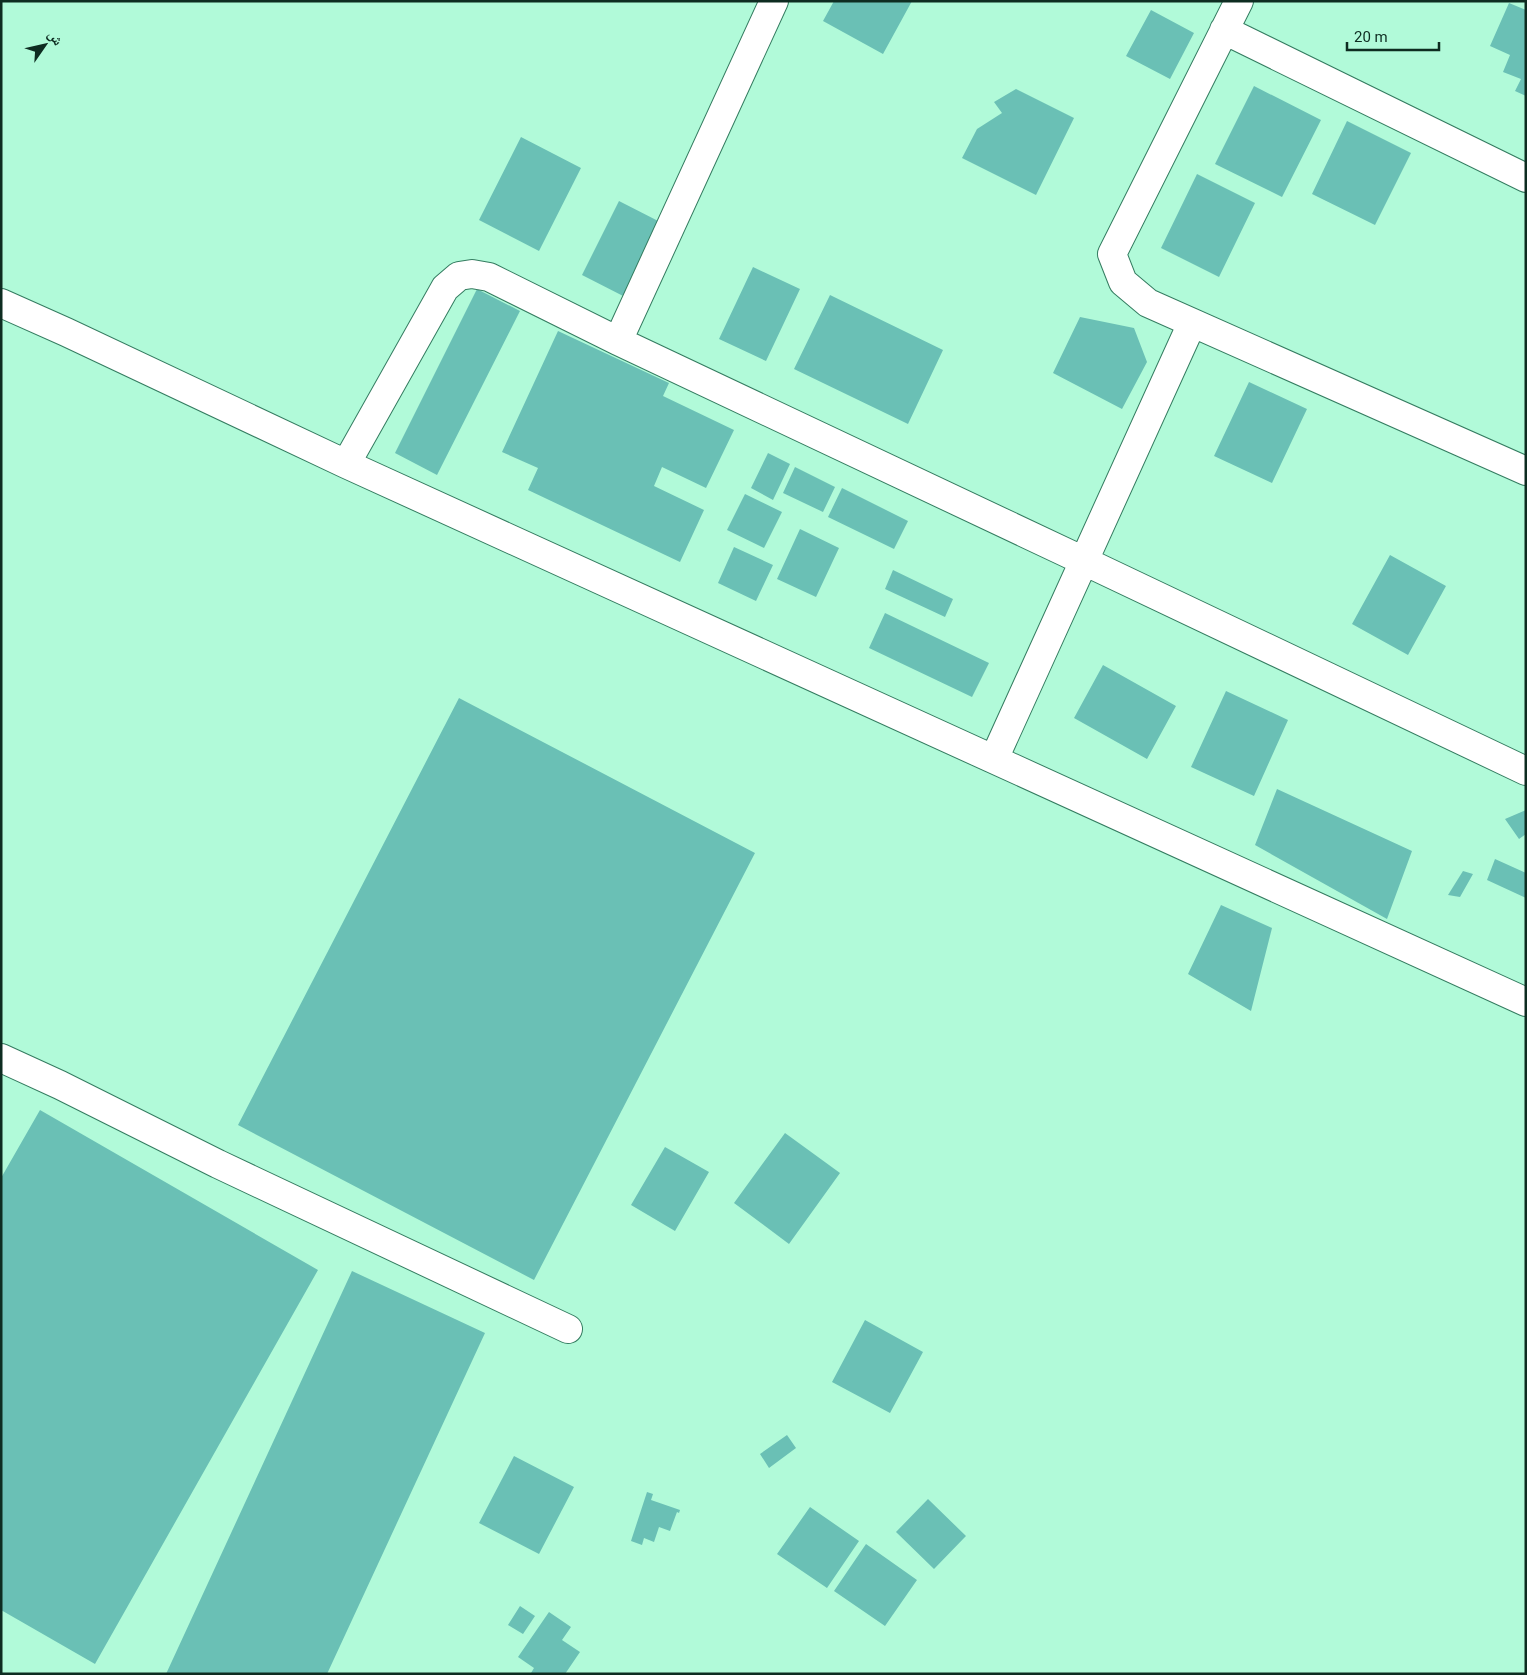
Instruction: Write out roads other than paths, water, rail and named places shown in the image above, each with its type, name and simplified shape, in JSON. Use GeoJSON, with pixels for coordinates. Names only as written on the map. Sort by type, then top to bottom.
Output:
{"type":"FeatureCollection","features":[{"type":"Feature","properties":{"kind":"street"},"geometry":{"type":"LineString","coordinates":[[618,341],[774,1]]}},
{"type":"Feature","properties":{"kind":"street"},"geometry":{"type":"LineString","coordinates":[[1238,1],[1112,254],[1123,282],[1148,303],[1526,471]]}},
{"type":"Feature","properties":{"kind":"street"},"geometry":{"type":"LineString","coordinates":[[1224,30],[1526,178]]}},
{"type":"Feature","properties":{"kind":"street"},"geometry":{"type":"LineString","coordinates":[[346,464],[445,288],[459,276],[472,274],[489,276],[618,341],[1526,771]]}},
{"type":"Feature","properties":{"kind":"street"},"geometry":{"type":"LineString","coordinates":[[1,303],[346,464],[1526,1002]]}},
{"type":"Feature","properties":{"kind":"street"},"geometry":{"type":"LineString","coordinates":[[994,759],[1192,323]]}},
{"type":"Feature","properties":{"kind":"street"},"geometry":{"type":"LineString","coordinates":[[1,1058],[60,1085],[218,1164],[568,1329]]}}]}
